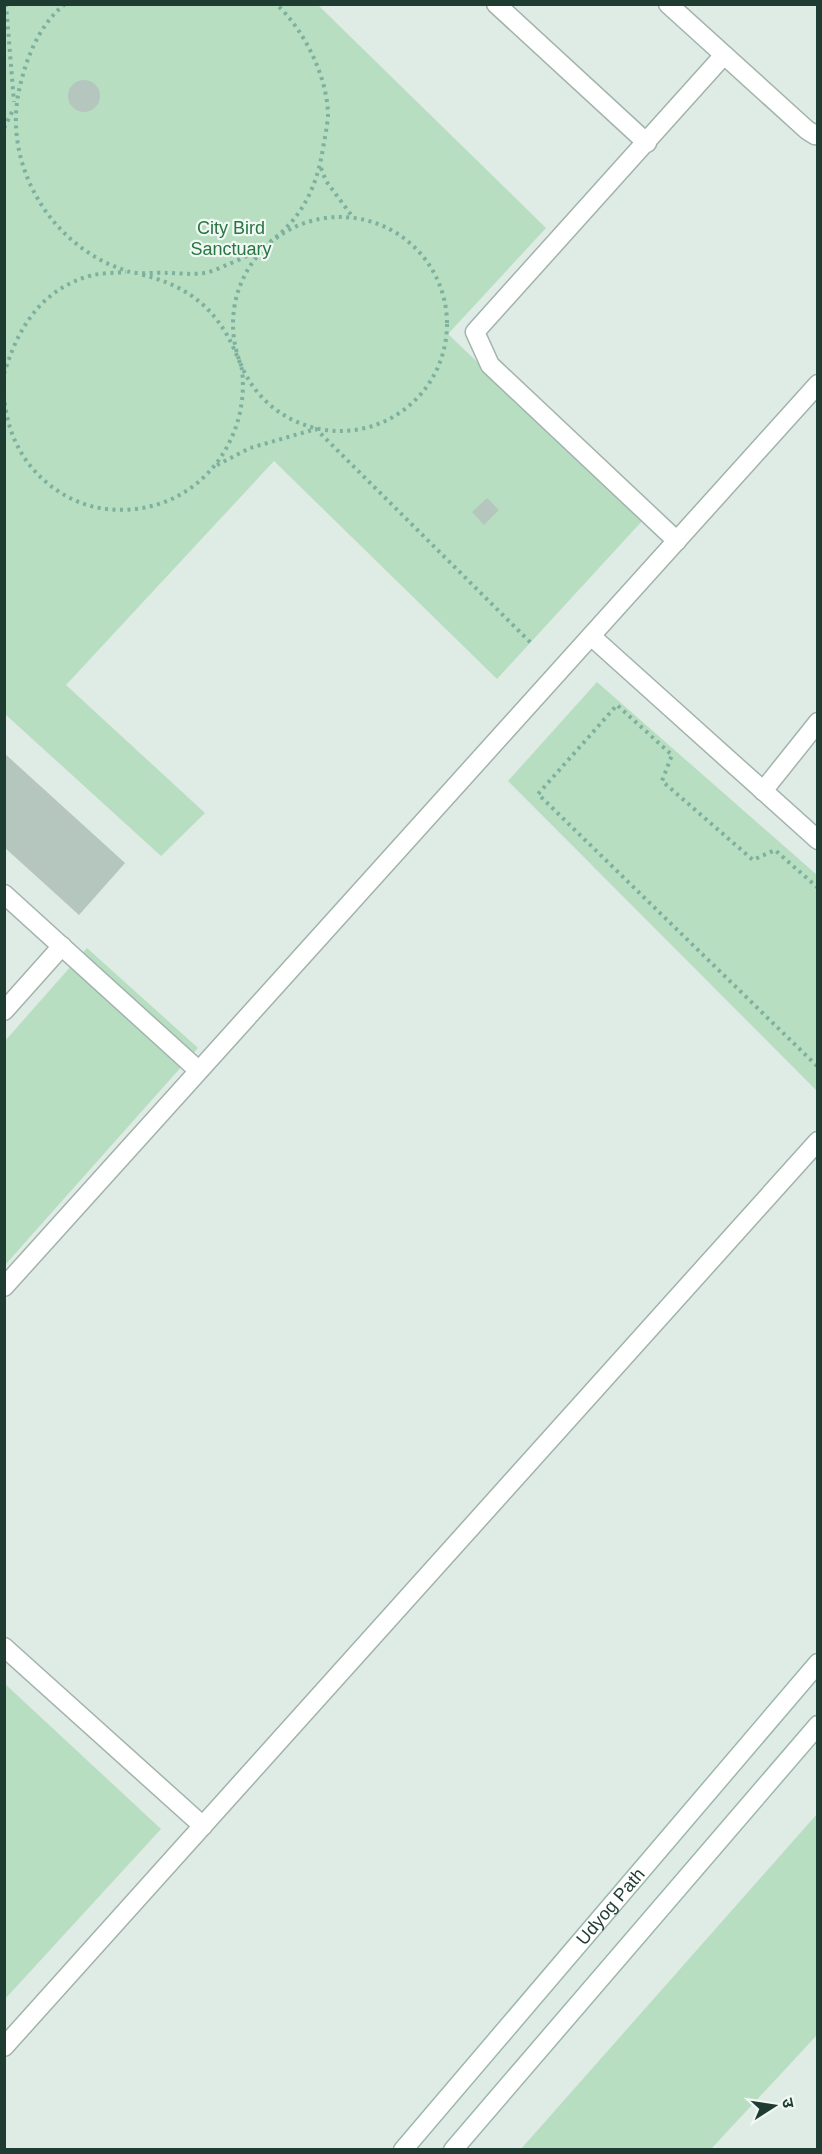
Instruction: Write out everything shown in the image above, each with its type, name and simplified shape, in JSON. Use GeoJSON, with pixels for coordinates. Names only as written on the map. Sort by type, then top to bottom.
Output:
{"type":"FeatureCollection","features":[{"type":"Feature","properties":{"kind":"street"},"geometry":{"type":"LineString","coordinates":[[496,4],[647,143]]}},
{"type":"Feature","properties":{"kind":"street"},"geometry":{"type":"LineString","coordinates":[[668,4],[807,130],[815,135],[818,133]]}},
{"type":"Feature","properties":{"kind":"street"},"geometry":{"type":"LineString","coordinates":[[676,541],[490,365],[475,332],[724,55]]}},
{"type":"Feature","properties":{"kind":"street"},"geometry":{"type":"LineString","coordinates":[[4,1287],[818,384]]}},
{"type":"Feature","properties":{"kind":"street"},"geometry":{"type":"LineString","coordinates":[[591,636],[818,840]]}},
{"type":"Feature","properties":{"kind":"street"},"geometry":{"type":"LineString","coordinates":[[763,791],[818,722]]}},
{"type":"Feature","properties":{"kind":"street"},"geometry":{"type":"LineString","coordinates":[[4,894],[198,1070]]}},
{"type":"Feature","properties":{"kind":"street"},"geometry":{"type":"LineString","coordinates":[[4,1011],[62,946]]}},
{"type":"Feature","properties":{"kind":"street"},"geometry":{"type":"LineString","coordinates":[[4,2047],[818,1141]]}},
{"type":"Feature","properties":{"kind":"street"},"geometry":{"type":"LineString","coordinates":[[4,1647],[202,1826]]}},
{"type":"Feature","properties":{"kind":"street","name":"Udyog Path"},"geometry":{"type":"LineString","coordinates":[[402,2150],[818,1663]]}},
{"type":"Feature","properties":{"kind":"street"},"geometry":{"type":"LineString","coordinates":[[453,2150],[818,1725]]}},
{"type":"Feature","properties":{"kind":"path"},"geometry":{"type":"LineString","coordinates":[[4,374],[13,343],[32,312],[60,289],[93,275],[128,272],[204,273],[250,255],[290,228],[320,218],[351,216],[386,226],[414,245],[435,274],[446,307],[446,342],[435,375],[414,403],[385,422],[351,431],[316,429],[285,417],[260,396],[242,369],[226,332],[201,301],[167,280],[128,272],[89,254],[56,226],[32,191],[17,151],[6,4]]}},
{"type":"Feature","properties":{"kind":"path"},"geometry":{"type":"LineString","coordinates":[[4,128],[14,107],[27,56],[56,12],[65,4]]}},
{"type":"Feature","properties":{"kind":"path"},"geometry":{"type":"LineString","coordinates":[[4,395],[6,416],[19,452],[44,482],[77,502],[114,511],[153,507],[188,492],[216,466],[230,444],[238,420],[242,369],[233,337],[234,304],[244,274],[264,248],[290,228],[311,191],[320,167],[328,115],[317,63],[290,17],[276,4]]}},
{"type":"Feature","properties":{"kind":"path"},"geometry":{"type":"LineString","coordinates":[[320,167],[326,181],[351,216]]}},
{"type":"Feature","properties":{"kind":"path"},"geometry":{"type":"LineString","coordinates":[[216,466],[250,448],[316,429]]}},
{"type":"Feature","properties":{"kind":"path"},"geometry":{"type":"LineString","coordinates":[[316,429],[531,643]]}},
{"type":"Feature","properties":{"kind":"path"},"geometry":{"type":"LineString","coordinates":[[818,888],[775,850],[753,860],[662,781],[672,755],[617,705],[538,794],[818,1067]]}},
{"type":"Feature","properties":{"kind":"green space","name":"City Bird Sanctuary"},"geometry":{"type":"Polygon","coordinates":[[[4,5],[318,5],[546,228],[448,334],[643,520],[497,679],[274,461],[66,685],[205,813],[161,856],[5,714],[4,5]]]}},
{"type":"Feature","properties":{"kind":"green space"},"geometry":{"type":"Polygon","coordinates":[[[597,682],[817,875],[817,1091],[508,781],[597,682]]]}},
{"type":"Feature","properties":{"kind":"green space"},"geometry":{"type":"Polygon","coordinates":[[[87,948],[198,1048],[5,1265],[5,1041],[87,948]]]}},
{"type":"Feature","properties":{"kind":"green space"},"geometry":{"type":"Polygon","coordinates":[[[4,1683],[161,1829],[5,1999],[4,1999],[4,1683]]]}},
{"type":"Feature","properties":{"kind":"green space"},"geometry":{"type":"Polygon","coordinates":[[[817,1814],[817,2035],[711,2149],[521,2149],[817,1814]]]}},
{"type":"Feature","properties":{"kind":"building"},"geometry":{"type":"Polygon","coordinates":[[[84,80],[95,85],[100,96],[95,107],[84,112],[73,107],[68,96],[73,85],[84,80]]]}},
{"type":"Feature","properties":{"kind":"building"},"geometry":{"type":"Polygon","coordinates":[[[487,498],[499,510],[484,525],[472,512],[487,498]]]}},
{"type":"Feature","properties":{"kind":"building"},"geometry":{"type":"Polygon","coordinates":[[[4,753],[125,863],[79,915],[4,847],[4,753]]]}}]}
